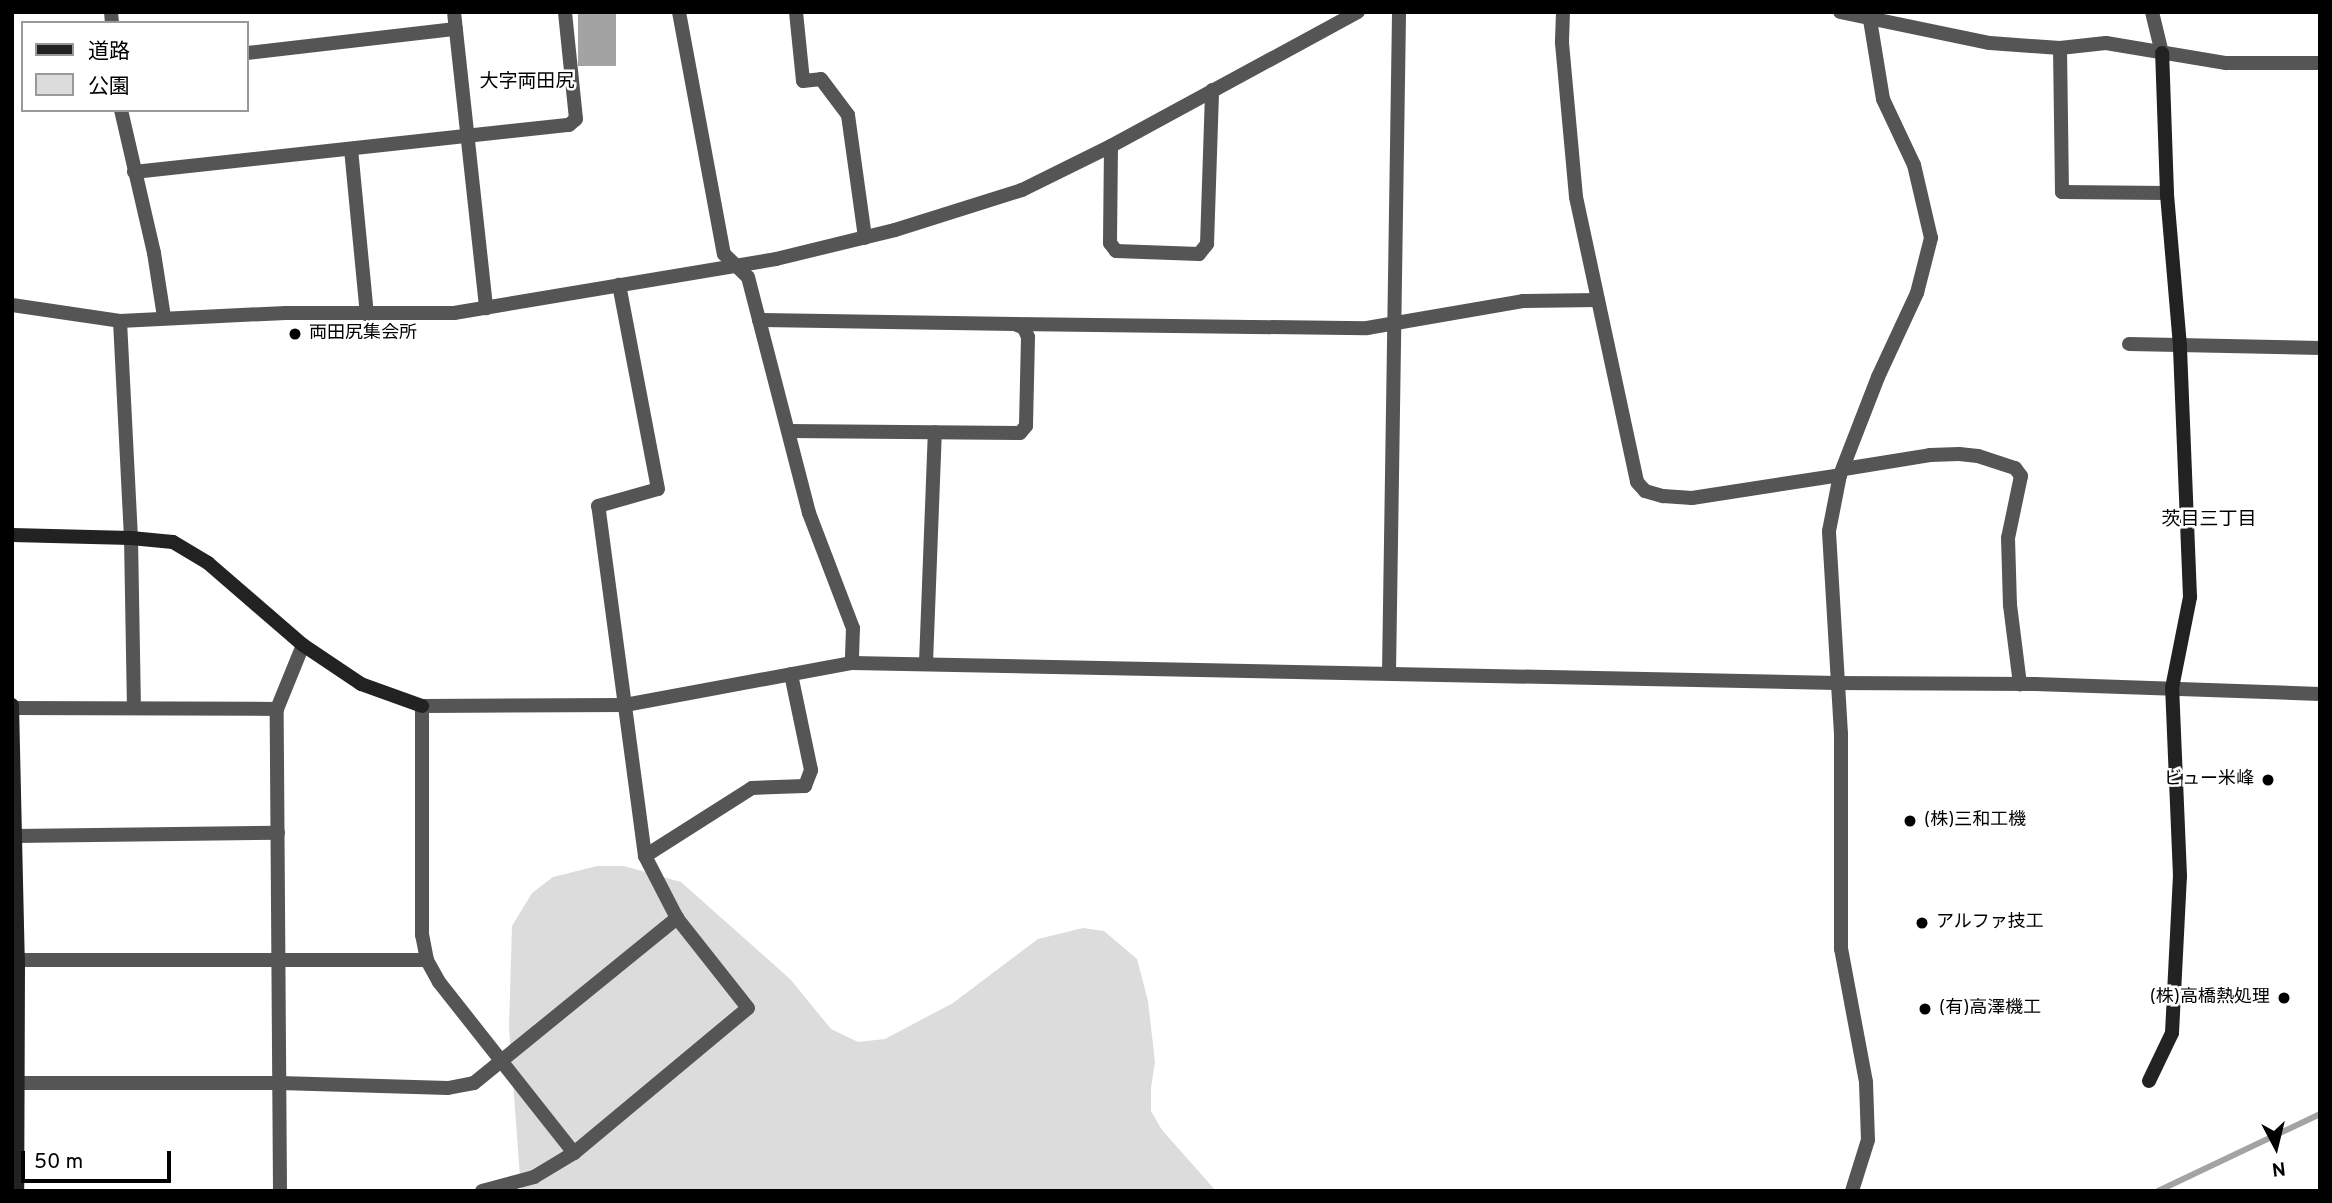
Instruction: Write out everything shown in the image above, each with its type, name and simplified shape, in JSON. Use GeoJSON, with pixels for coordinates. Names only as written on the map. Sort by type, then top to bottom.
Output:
{"type":"FeatureCollection","features":[{"type":"Feature","properties":{"kind":"street"},"geometry":{"type":"LineString","coordinates":[[454,12],[486,308]]}},
{"type":"Feature","properties":{"kind":"street"},"geometry":{"type":"LineString","coordinates":[[134,172],[569,125],[576,118],[565,12]]}},
{"type":"Feature","properties":{"kind":"street"},"geometry":{"type":"LineString","coordinates":[[679,12],[724,254],[748,277],[809,513],[853,628],[852,663]]}},
{"type":"Feature","properties":{"kind":"street"},"geometry":{"type":"LineString","coordinates":[[796,12],[803,81],[821,79],[848,115],[865,238]]}},
{"type":"Feature","properties":{"kind":"street"},"geometry":{"type":"LineString","coordinates":[[12,305],[120,321],[286,313],[454,313],[738,266],[865,238],[1022,190],[1111,146],[1358,12]]}},
{"type":"Feature","properties":{"kind":"street"},"geometry":{"type":"LineString","coordinates":[[1389,673],[1399,12]]}},
{"type":"Feature","properties":{"kind":"street"},"geometry":{"type":"LineString","coordinates":[[1563,12],[1562,43],[1576,197],[1637,482],[1644,491],[1663,496],[1692,498],[1930,455],[1978,456],[2015,468],[2021,476],[2008,538],[2010,605],[2020,684]]}},
{"type":"Feature","properties":{"kind":"street"},"geometry":{"type":"LineString","coordinates":[[1840,12],[1990,43],[2060,48],[2106,43],[2226,63],[2320,63]]}},
{"type":"Feature","properties":{"kind":"street"},"geometry":{"type":"LineString","coordinates":[[2149,1080],[2172,1032],[2180,876],[2172,688],[2190,597],[2180,346],[2168,193],[2162,53],[2152,12]]}},
{"type":"Feature","properties":{"kind":"street"},"geometry":{"type":"LineString","coordinates":[[1852,1191],[1868,1140],[1866,1082],[1841,949],[1841,734],[1829,531],[1842,472],[1878,377],[1917,293],[1931,238],[1913,165],[1883,99],[1870,20]]}},
{"type":"Feature","properties":{"kind":"street"},"geometry":{"type":"LineString","coordinates":[[248,53],[456,29]]}},
{"type":"Feature","properties":{"kind":"street"},"geometry":{"type":"LineString","coordinates":[[2060,48],[2062,192],[2168,193]]}},
{"type":"Feature","properties":{"kind":"street"},"geometry":{"type":"LineString","coordinates":[[1111,146],[1110,243],[1116,251],[1199,254],[1207,244],[1212,90]]}},
{"type":"Feature","properties":{"kind":"street"},"geometry":{"type":"LineString","coordinates":[[121,112],[154,253],[164,317]]}},
{"type":"Feature","properties":{"kind":"street"},"geometry":{"type":"LineString","coordinates":[[351,149],[367,314]]}},
{"type":"Feature","properties":{"kind":"street"},"geometry":{"type":"LineString","coordinates":[[482,1191],[534,1177],[573,1153],[748,1008],[677,918],[645,856],[598,506],[657,489],[619,285]]}},
{"type":"Feature","properties":{"kind":"street"},"geometry":{"type":"LineString","coordinates":[[760,320],[1367,328],[1523,301],[1598,300]]}},
{"type":"Feature","properties":{"kind":"street"},"geometry":{"type":"LineString","coordinates":[[120,321],[131,538],[134,708]]}},
{"type":"Feature","properties":{"kind":"street"},"geometry":{"type":"LineString","coordinates":[[789,431],[1020,433],[1026,426],[1028,337],[1024,328],[1015,324]]}},
{"type":"Feature","properties":{"kind":"street"},"geometry":{"type":"LineString","coordinates":[[2129,344],[2320,348]]}},
{"type":"Feature","properties":{"kind":"street"},"geometry":{"type":"LineString","coordinates":[[926,663],[935,432]]}},
{"type":"Feature","properties":{"kind":"street"},"geometry":{"type":"LineString","coordinates":[[12,535],[131,538],[173,542],[208,563],[303,645],[361,684],[422,706],[625,705],[852,663],[1836,683],[2020,684],[2320,694]]}},
{"type":"Feature","properties":{"kind":"street"},"geometry":{"type":"LineString","coordinates":[[280,1191],[281,961],[277,709],[303,645]]}},
{"type":"Feature","properties":{"kind":"street"},"geometry":{"type":"LineString","coordinates":[[645,856],[752,788],[805,786],[811,770],[791,674]]}},
{"type":"Feature","properties":{"kind":"street"},"geometry":{"type":"LineString","coordinates":[[422,706],[422,935],[427,960],[439,982],[573,1153]]}},
{"type":"Feature","properties":{"kind":"street"},"geometry":{"type":"LineString","coordinates":[[17,1191],[18,960],[12,707],[277,709]]}},
{"type":"Feature","properties":{"kind":"street"},"geometry":{"type":"LineString","coordinates":[[15,836],[278,833]]}},
{"type":"Feature","properties":{"kind":"street"},"geometry":{"type":"LineString","coordinates":[[17,1083],[280,1083],[449,1088],[474,1083],[677,918]]}},
{"type":"Feature","properties":{"kind":"street"},"geometry":{"type":"LineString","coordinates":[[18,960],[427,960]]}},
{"type":"Feature","properties":{"kind":"green space"},"geometry":{"type":"Polygon","coordinates":[[[597,866],[624,866],[681,882],[790,979],[831,1029],[858,1042],[885,1039],[953,1003],[1038,939],[1083,928],[1104,931],[1137,959],[1148,1001],[1155,1062],[1151,1111],[1162,1130],[1216,1191],[521,1191],[509,1027],[512,926],[532,893],[553,877],[597,866]]]}},
{"type":"Feature","properties":{"kind":"shaded area"},"geometry":{"type":"Polygon","coordinates":[[[578,12],[616,12],[616,66],[578,66],[578,12]]]}},
{"type":"Feature","properties":{"kind":"waterway"},"geometry":{"type":"LineString","coordinates":[[2158,1191],[2320,1114]]}},
{"type":"Feature","properties":{"kind":"place","name":"両田尻集会所"},"geometry":{"type":"Point","coordinates":[295,334]}},
{"type":"Feature","properties":{"kind":"place","name":"ビュー米峰"},"geometry":{"type":"Point","coordinates":[2268,780]}},
{"type":"Feature","properties":{"kind":"place","name":"(株)三和工機"},"geometry":{"type":"Point","coordinates":[1910,821]}},
{"type":"Feature","properties":{"kind":"place","name":"アルファ技工"},"geometry":{"type":"Point","coordinates":[1922,923]}},
{"type":"Feature","properties":{"kind":"place","name":"(株)高橋熱処理"},"geometry":{"type":"Point","coordinates":[2284,998]}},
{"type":"Feature","properties":{"kind":"place","name":"(有)高澤機工"},"geometry":{"type":"Point","coordinates":[1925,1009]}},
{"type":"Feature","properties":{"kind":"district","name":"大字両田尻"},"geometry":{"type":"Point","coordinates":[527,83]}},
{"type":"Feature","properties":{"kind":"district","name":"茨目三丁目"},"geometry":{"type":"Point","coordinates":[2209,521]}}]}
